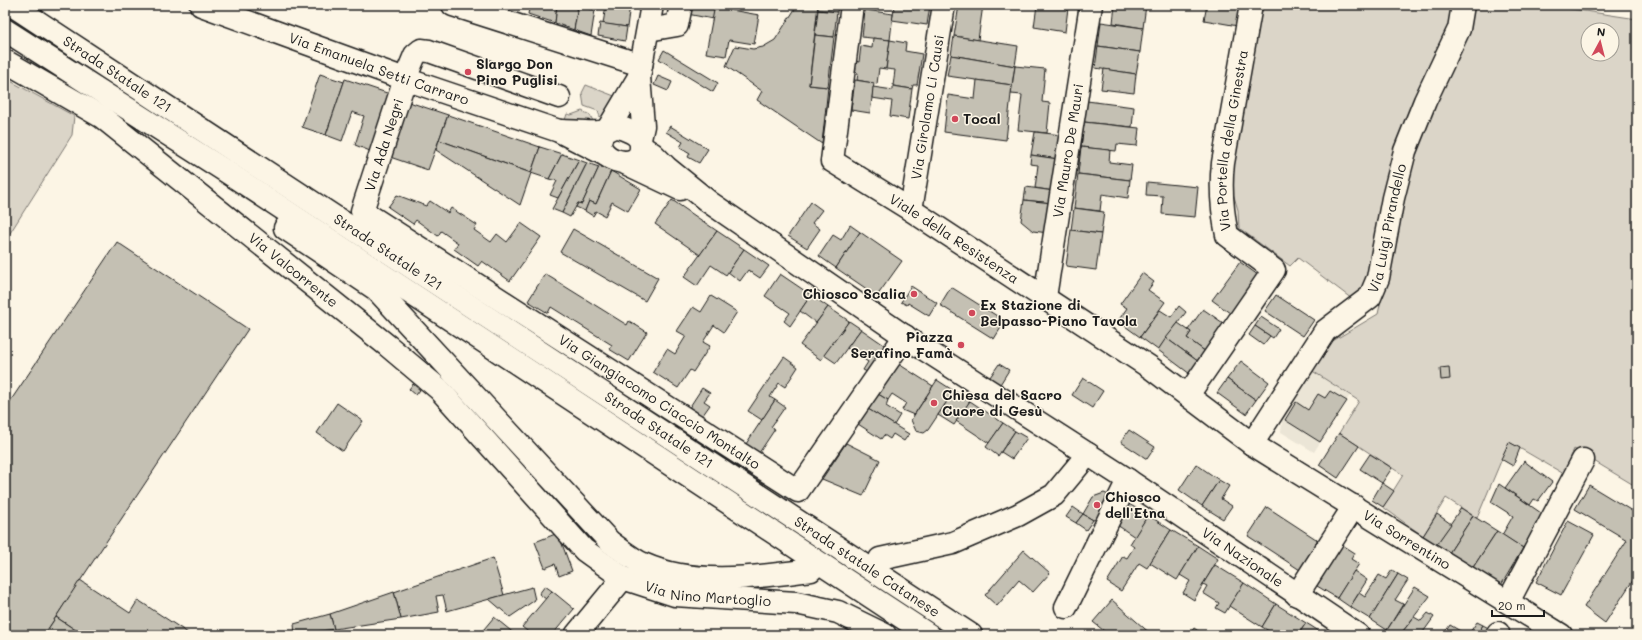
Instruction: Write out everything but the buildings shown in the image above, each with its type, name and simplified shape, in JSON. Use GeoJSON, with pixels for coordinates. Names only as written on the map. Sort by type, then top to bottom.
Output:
{"type":"FeatureCollection","features":[{"type":"Feature","properties":{"kind":"street","name":"Strada Statale 121"},"geometry":{"type":"LineString","coordinates":[[12,5],[764,499]]}},
{"type":"Feature","properties":{"kind":"street","name":"Via Emanuela Setti Carraro"},"geometry":{"type":"LineString","coordinates":[[200,5],[405,79],[558,131]]}},
{"type":"Feature","properties":{"kind":"street"},"geometry":{"type":"LineString","coordinates":[[453,5],[640,71]]}},
{"type":"Feature","properties":{"kind":"street"},"geometry":{"type":"LineString","coordinates":[[640,71],[602,135],[601,146],[614,159],[636,159],[641,143],[643,126],[640,71],[652,5]]}},
{"type":"Feature","properties":{"kind":"street"},"geometry":{"type":"LineString","coordinates":[[648,30],[677,25],[681,5]]}},
{"type":"Feature","properties":{"kind":"street","name":"Viale della Resistenza"},"geometry":{"type":"LineString","coordinates":[[852,5],[832,161],[911,210],[1152,368],[1252,444]]}},
{"type":"Feature","properties":{"kind":"street","name":"Via Girolamo Li Causi"},"geometry":{"type":"LineString","coordinates":[[911,210],[944,5]]}},
{"type":"Feature","properties":{"kind":"street","name":"Via Mauro De Mauri"},"geometry":{"type":"LineString","coordinates":[[1045,297],[1091,5]]}},
{"type":"Feature","properties":{"kind":"street","name":"Via Portella della Ginestra"},"geometry":{"type":"LineString","coordinates":[[1188,395],[1274,270],[1227,235],[1222,212],[1220,188],[1223,163],[1252,5]]}},
{"type":"Feature","properties":{"kind":"street","name":"Via Luigi Pirandello"},"geometry":{"type":"LineString","coordinates":[[1252,444],[1325,331],[1370,297],[1378,278],[1393,198],[1405,151],[1425,102],[1459,29],[1463,5]]}},
{"type":"Feature","properties":{"kind":"street","name":"Strada Statale 121"},"geometry":{"type":"LineString","coordinates":[[5,30],[227,172],[727,502]]}},
{"type":"Feature","properties":{"kind":"street","name":"Via Ada Negri"},"geometry":{"type":"LineString","coordinates":[[362,211],[405,79],[415,55],[421,50],[429,51],[560,97]]}},
{"type":"Feature","properties":{"kind":"street","name":"Via Valcorrente"},"geometry":{"type":"LineString","coordinates":[[5,62],[102,117],[388,346],[439,390],[552,513]]}},
{"type":"Feature","properties":{"kind":"street"},"geometry":{"type":"LineString","coordinates":[[558,131],[606,130],[618,127],[634,133],[641,143],[667,168],[709,202],[905,336],[1128,480],[1086,569],[1066,607]]}},
{"type":"Feature","properties":{"kind":"street"},"geometry":{"type":"LineString","coordinates":[[558,131],[614,159],[709,202]]}},
{"type":"Feature","properties":{"kind":"street"},"geometry":{"type":"LineString","coordinates":[[227,172],[257,210],[376,289],[605,536],[616,546],[643,564],[681,575],[719,578],[765,576],[810,570]]}},
{"type":"Feature","properties":{"kind":"street","name":"Via Giangiacomo Ciaccio Montalto"},"geometry":{"type":"LineString","coordinates":[[362,211],[798,491],[905,336]]}},
{"type":"Feature","properties":{"kind":"street","name":"Via Sorrentino"},"geometry":{"type":"LineString","coordinates":[[1252,444],[1561,635]]}},
{"type":"Feature","properties":{"kind":"street"},"geometry":{"type":"LineString","coordinates":[[880,559],[953,543],[1018,514],[1054,495],[1088,454]]}},
{"type":"Feature","properties":{"kind":"street"},"geometry":{"type":"LineString","coordinates":[[1508,602],[1583,460]]}},
{"type":"Feature","properties":{"kind":"street","name":"Via Nazionale"},"geometry":{"type":"LineString","coordinates":[[1128,480],[1358,635]]}},
{"type":"Feature","properties":{"kind":"street","name":"Strada statale Catanese"},"geometry":{"type":"LineString","coordinates":[[764,499],[971,635]]}},
{"type":"Feature","properties":{"kind":"street","name":"Strada statale Catanese"},"geometry":{"type":"LineString","coordinates":[[727,502],[929,635]]}},
{"type":"Feature","properties":{"kind":"street"},"geometry":{"type":"LineString","coordinates":[[1297,595],[1354,506]]}},
{"type":"Feature","properties":{"kind":"street","name":"Via Nino Martoglio"},"geometry":{"type":"LineString","coordinates":[[552,513],[584,550],[623,578],[676,595],[803,604],[838,612],[885,635]]}},
{"type":"Feature","properties":{"kind":"street"},"geometry":{"type":"LineString","coordinates":[[576,635],[623,578]]}},
{"type":"Feature","properties":{"kind":"shaded area"},"geometry":{"type":"Polygon","coordinates":[[[1263,5],[1454,5],[1453,20],[1371,265],[1361,292],[1352,299],[1298,258],[1290,266],[1239,228],[1238,210],[1230,183],[1242,93],[1263,5]]]}},
{"type":"Feature","properties":{"kind":"shaded area"},"geometry":{"type":"Polygon","coordinates":[[[1470,5],[1545,5],[1637,19],[1637,487],[1574,449],[1564,474],[1509,442],[1477,518],[1446,498],[1423,536],[1383,507],[1403,475],[1339,433],[1359,401],[1311,370],[1331,342],[1378,314],[1417,137],[1470,5]]]}},
{"type":"Feature","properties":{"kind":"shaded area"},"geometry":{"type":"Polygon","coordinates":[[[5,78],[74,116],[72,135],[5,241],[5,78]]]}},
{"type":"Feature","properties":{"kind":"shaded area"},"geometry":{"type":"Polygon","coordinates":[[[586,85],[617,97],[607,114],[600,117],[598,111],[584,106],[582,93],[586,85]]]}},
{"type":"Feature","properties":{"kind":"shaded area"},"geometry":{"type":"Polygon","coordinates":[[[582,111],[590,115],[593,121],[584,123],[565,120],[567,114],[571,115],[582,111]]]}},
{"type":"Feature","properties":{"kind":"shaded area"},"geometry":{"type":"Polygon","coordinates":[[[1311,370],[1350,395],[1314,452],[1281,432],[1282,423],[1279,417],[1311,370]]]}},
{"type":"Feature","properties":{"kind":"place","name":"Slargo Don Pino Puglisi"},"geometry":{"type":"Point","coordinates":[468,72]}},
{"type":"Feature","properties":{"kind":"place","name":"Tocal"},"geometry":{"type":"Point","coordinates":[955,119]}},
{"type":"Feature","properties":{"kind":"place","name":"Chiosco Scalia"},"geometry":{"type":"Point","coordinates":[914,294]}},
{"type":"Feature","properties":{"kind":"place","name":"Ex Stazione di Belpasso-Piano Tavola"},"geometry":{"type":"Point","coordinates":[972,313]}},
{"type":"Feature","properties":{"kind":"place","name":"Piazza Serafino Famà"},"geometry":{"type":"Point","coordinates":[961,345]}},
{"type":"Feature","properties":{"kind":"place","name":"Chiesa del Sacro Cuore di Gesù"},"geometry":{"type":"Point","coordinates":[934,403]}},
{"type":"Feature","properties":{"kind":"place","name":"Chiosco dell'Etna"},"geometry":{"type":"Point","coordinates":[1097,505]}}]}
